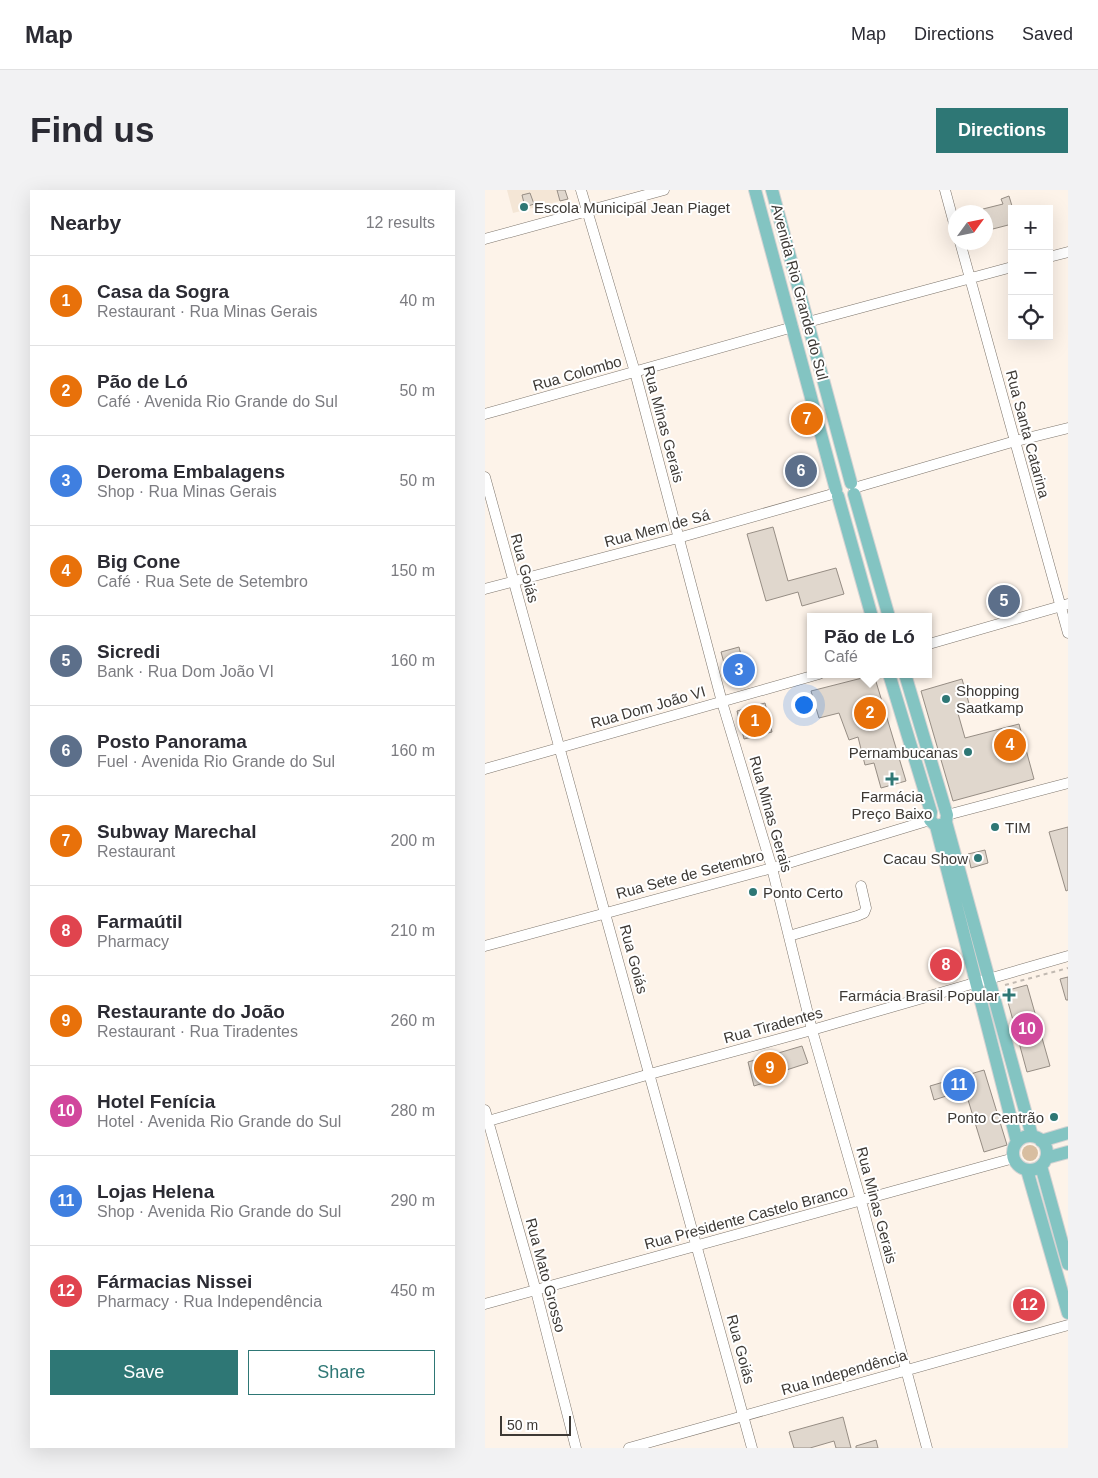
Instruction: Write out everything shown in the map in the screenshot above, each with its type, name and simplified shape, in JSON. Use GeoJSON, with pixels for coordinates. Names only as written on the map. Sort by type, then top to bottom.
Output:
{"type":"FeatureCollection","features":[{"type":"Feature","properties":{"kind":"main road","name":"Avenida Rio Grande do Sul"},"geometry":{"type":"LineString","coordinates":[[755,190],[871,613]]}},
{"type":"Feature","properties":{"kind":"main road","name":"Avenida Rio Grande do Sul"},"geometry":{"type":"LineString","coordinates":[[772,190],[888,613]]}},
{"type":"Feature","properties":{"kind":"main road"},"geometry":{"type":"LineString","coordinates":[[837,493],[846,499],[853,488]]}},
{"type":"Feature","properties":{"kind":"main road"},"geometry":{"type":"LineString","coordinates":[[890,678],[939,818],[1037,1138],[1047,1150],[1044,1162],[1068,1264]]}},
{"type":"Feature","properties":{"kind":"main road"},"geometry":{"type":"LineString","coordinates":[[906,678],[975,982],[1017,1142]]}},
{"type":"Feature","properties":{"kind":"main road"},"geometry":{"type":"LineString","coordinates":[[1068,1133],[1037,1138],[1021,1138],[1013,1149],[1014,1158],[1018,1165],[1027,1170],[1033,1170],[1044,1162],[1068,1152]]}},
{"type":"Feature","properties":{"kind":"main road"},"geometry":{"type":"LineString","coordinates":[[1027,1170],[1068,1313]]}},
{"type":"Feature","properties":{"kind":"street","name":"Rua Minas Gerais"},"geometry":{"type":"LineString","coordinates":[[581,190],[635,372],[722,702],[772,868],[812,1030],[861,1201],[927,1448]]}},
{"type":"Feature","properties":{"kind":"street"},"geometry":{"type":"LineString","coordinates":[[485,239],[664,190]]}},
{"type":"Feature","properties":{"kind":"street"},"geometry":{"type":"LineString","coordinates":[[945,190],[949,205]]}},
{"type":"Feature","properties":{"kind":"street","name":"Rua Santa Catarina"},"geometry":{"type":"LineString","coordinates":[[962,250],[1015,441],[1064,605],[1068,633]]}},
{"type":"Feature","properties":{"kind":"street"},"geometry":{"type":"LineString","coordinates":[[1053,256],[1068,252]]}},
{"type":"Feature","properties":{"kind":"street"},"geometry":{"type":"LineString","coordinates":[[807,322],[1008,267]]}},
{"type":"Feature","properties":{"kind":"street","name":"Rua Colombo"},"geometry":{"type":"LineString","coordinates":[[485,414],[793,327]]}},
{"type":"Feature","properties":{"kind":"street"},"geometry":{"type":"LineString","coordinates":[[853,488],[1015,441],[1068,428]]}},
{"type":"Feature","properties":{"kind":"street","name":"Rua Goiás"},"geometry":{"type":"LineString","coordinates":[[485,477],[752,1448]]}},
{"type":"Feature","properties":{"kind":"street","name":"Rua Mem de Sá"},"geometry":{"type":"LineString","coordinates":[[485,589],[678,538],[837,493]]}},
{"type":"Feature","properties":{"kind":"street"},"geometry":{"type":"LineString","coordinates":[[932,643],[1064,605]]}},
{"type":"Feature","properties":{"kind":"street","name":"Rua Dom João VI"},"geometry":{"type":"LineString","coordinates":[[485,770],[807,677]]}},
{"type":"Feature","properties":{"kind":"street","name":"Rua Sete de Setembro"},"geometry":{"type":"LineString","coordinates":[[485,946],[772,868],[939,818],[1068,783]]}},
{"type":"Feature","properties":{"kind":"street"},"geometry":{"type":"LineString","coordinates":[[789,936],[864,913],[866,908],[861,886]]}},
{"type":"Feature","properties":{"kind":"street","name":"Rua Tiradentes"},"geometry":{"type":"LineString","coordinates":[[487,1122],[975,982],[991,983],[1068,956]]}},
{"type":"Feature","properties":{"kind":"street","name":"Rua Mato Grosso"},"geometry":{"type":"LineString","coordinates":[[485,1110],[536,1291],[576,1448]]}},
{"type":"Feature","properties":{"kind":"street","name":"Rua Presidente Castelo Branco"},"geometry":{"type":"LineString","coordinates":[[485,1304],[1014,1158]]}},
{"type":"Feature","properties":{"kind":"street","name":"Rua Independência"},"geometry":{"type":"LineString","coordinates":[[629,1448],[1068,1325]]}},
{"type":"Feature","properties":{"kind":"path"},"geometry":{"type":"LineString","coordinates":[[991,983],[1068,968]]}},
{"type":"Feature","properties":{"kind":"shaded area","name":"Escola Municipal Jean Piaget"},"geometry":{"type":"Polygon","coordinates":[[[507,190],[565,190],[568,199],[513,213],[507,190]]]}},
{"type":"Feature","properties":{"kind":"shaded area"},"geometry":{"type":"Polygon","coordinates":[[[1027,1145],[1033,1145],[1038,1150],[1036,1159],[1027,1161],[1022,1156],[1022,1150],[1027,1145]]]}},
{"type":"Feature","properties":{"kind":"building"},"geometry":{"type":"Polygon","coordinates":[[[557,190],[565,190],[568,199],[560,201],[557,190]]]}},
{"type":"Feature","properties":{"kind":"building"},"geometry":{"type":"Polygon","coordinates":[[[530,193],[534,204],[525,207],[522,195],[530,193]]]}},
{"type":"Feature","properties":{"kind":"building"},"geometry":{"type":"Polygon","coordinates":[[[1009,196],[1012,205],[1008,205],[1008,225],[993,229],[993,206],[1003,204],[1001,199],[1009,196]]]}},
{"type":"Feature","properties":{"kind":"building"},"geometry":{"type":"Polygon","coordinates":[[[773,527],[788,581],[836,568],[844,594],[802,606],[798,592],[766,601],[747,534],[773,527]]]}},
{"type":"Feature","properties":{"kind":"building"},"geometry":{"type":"Polygon","coordinates":[[[739,647],[743,663],[749,661],[754,678],[730,684],[721,652],[739,647]]]}},
{"type":"Feature","properties":{"kind":"building"},"geometry":{"type":"Polygon","coordinates":[[[862,678],[875,678],[906,781],[881,788],[874,763],[865,765],[858,737],[849,740],[839,713],[819,718],[811,691],[862,678]]]}},
{"type":"Feature","properties":{"kind":"building"},"geometry":{"type":"Polygon","coordinates":[[[962,679],[970,707],[957,710],[965,738],[1019,724],[1034,779],[953,801],[921,691],[962,679]]]}},
{"type":"Feature","properties":{"kind":"building"},"geometry":{"type":"Polygon","coordinates":[[[765,703],[772,732],[744,739],[737,711],[765,703]]]}},
{"type":"Feature","properties":{"kind":"building"},"geometry":{"type":"Polygon","coordinates":[[[1068,827],[1068,890],[1066,891],[1049,832],[1068,827]]]}},
{"type":"Feature","properties":{"kind":"building","name":"Cacau Show"},"geometry":{"type":"Polygon","coordinates":[[[985,850],[988,863],[971,868],[968,854],[985,850]]]}},
{"type":"Feature","properties":{"kind":"building"},"geometry":{"type":"Polygon","coordinates":[[[1068,977],[1068,1000],[1066,1000],[1060,979],[1068,977]]]}},
{"type":"Feature","properties":{"kind":"building"},"geometry":{"type":"Polygon","coordinates":[[[1027,985],[1050,1066],[1027,1072],[1005,991],[1027,985]]]}},
{"type":"Feature","properties":{"kind":"building"},"geometry":{"type":"Polygon","coordinates":[[[802,1046],[808,1063],[774,1074],[776,1079],[754,1086],[748,1062],[802,1046]]]}},
{"type":"Feature","properties":{"kind":"building"},"geometry":{"type":"Polygon","coordinates":[[[984,1070],[1007,1145],[984,1152],[965,1090],[934,1100],[930,1086],[984,1070]]]}},
{"type":"Feature","properties":{"kind":"building"},"geometry":{"type":"Polygon","coordinates":[[[843,1417],[851,1448],[836,1448],[834,1441],[810,1448],[794,1448],[789,1432],[843,1417]]]}},
{"type":"Feature","properties":{"kind":"building"},"geometry":{"type":"Polygon","coordinates":[[[876,1440],[878,1448],[856,1448],[856,1446],[876,1440]]]}},
{"type":"Feature","properties":{"kind":"place","name":"Escola Municipal Jean Piaget"},"geometry":{"type":"Point","coordinates":[524,207]}},
{"type":"Feature","properties":{"kind":"place","name":"Subway Marechal"},"geometry":{"type":"Point","coordinates":[807,419]}},
{"type":"Feature","properties":{"kind":"place","name":"Posto Panorama"},"geometry":{"type":"Point","coordinates":[801,471]}},
{"type":"Feature","properties":{"kind":"place","name":"Sicredi"},"geometry":{"type":"Point","coordinates":[1004,601]}},
{"type":"Feature","properties":{"kind":"place","name":"Deroma Embalagens"},"geometry":{"type":"Point","coordinates":[739,670]}},
{"type":"Feature","properties":{"kind":"place","name":"Shopping Saatkamp"},"geometry":{"type":"Point","coordinates":[946,699]}},
{"type":"Feature","properties":{"kind":"place","name":"Pão de Ló"},"geometry":{"type":"Point","coordinates":[870,713]}},
{"type":"Feature","properties":{"kind":"place","name":"Casa da Sogra"},"geometry":{"type":"Point","coordinates":[755,721]}},
{"type":"Feature","properties":{"kind":"place","name":"Big Cone"},"geometry":{"type":"Point","coordinates":[1010,745]}},
{"type":"Feature","properties":{"kind":"place","name":"Pernambucanas"},"geometry":{"type":"Point","coordinates":[968,752]}},
{"type":"Feature","properties":{"kind":"place","name":"Farmácia Preço Baixo"},"geometry":{"type":"Point","coordinates":[892,779]}},
{"type":"Feature","properties":{"kind":"place","name":"TIM"},"geometry":{"type":"Point","coordinates":[995,827]}},
{"type":"Feature","properties":{"kind":"place","name":"Cacau Show"},"geometry":{"type":"Point","coordinates":[978,858]}},
{"type":"Feature","properties":{"kind":"place","name":"Ponto Certo"},"geometry":{"type":"Point","coordinates":[753,892]}},
{"type":"Feature","properties":{"kind":"place","name":"Farmaútil"},"geometry":{"type":"Point","coordinates":[946,965]}},
{"type":"Feature","properties":{"kind":"place","name":"Farmácia Brasil Popular"},"geometry":{"type":"Point","coordinates":[1009,995]}},
{"type":"Feature","properties":{"kind":"place","name":"Hotel Fenícia"},"geometry":{"type":"Point","coordinates":[1027,1029]}},
{"type":"Feature","properties":{"kind":"place","name":"Restaurante do João"},"geometry":{"type":"Point","coordinates":[770,1068]}},
{"type":"Feature","properties":{"kind":"place","name":"Lojas Helena"},"geometry":{"type":"Point","coordinates":[959,1085]}},
{"type":"Feature","properties":{"kind":"place","name":"Ponto Centrão"},"geometry":{"type":"Point","coordinates":[1054,1117]}},
{"type":"Feature","properties":{"kind":"place","name":"Fármacias Nissei"},"geometry":{"type":"Point","coordinates":[1029,1305]}}]}
